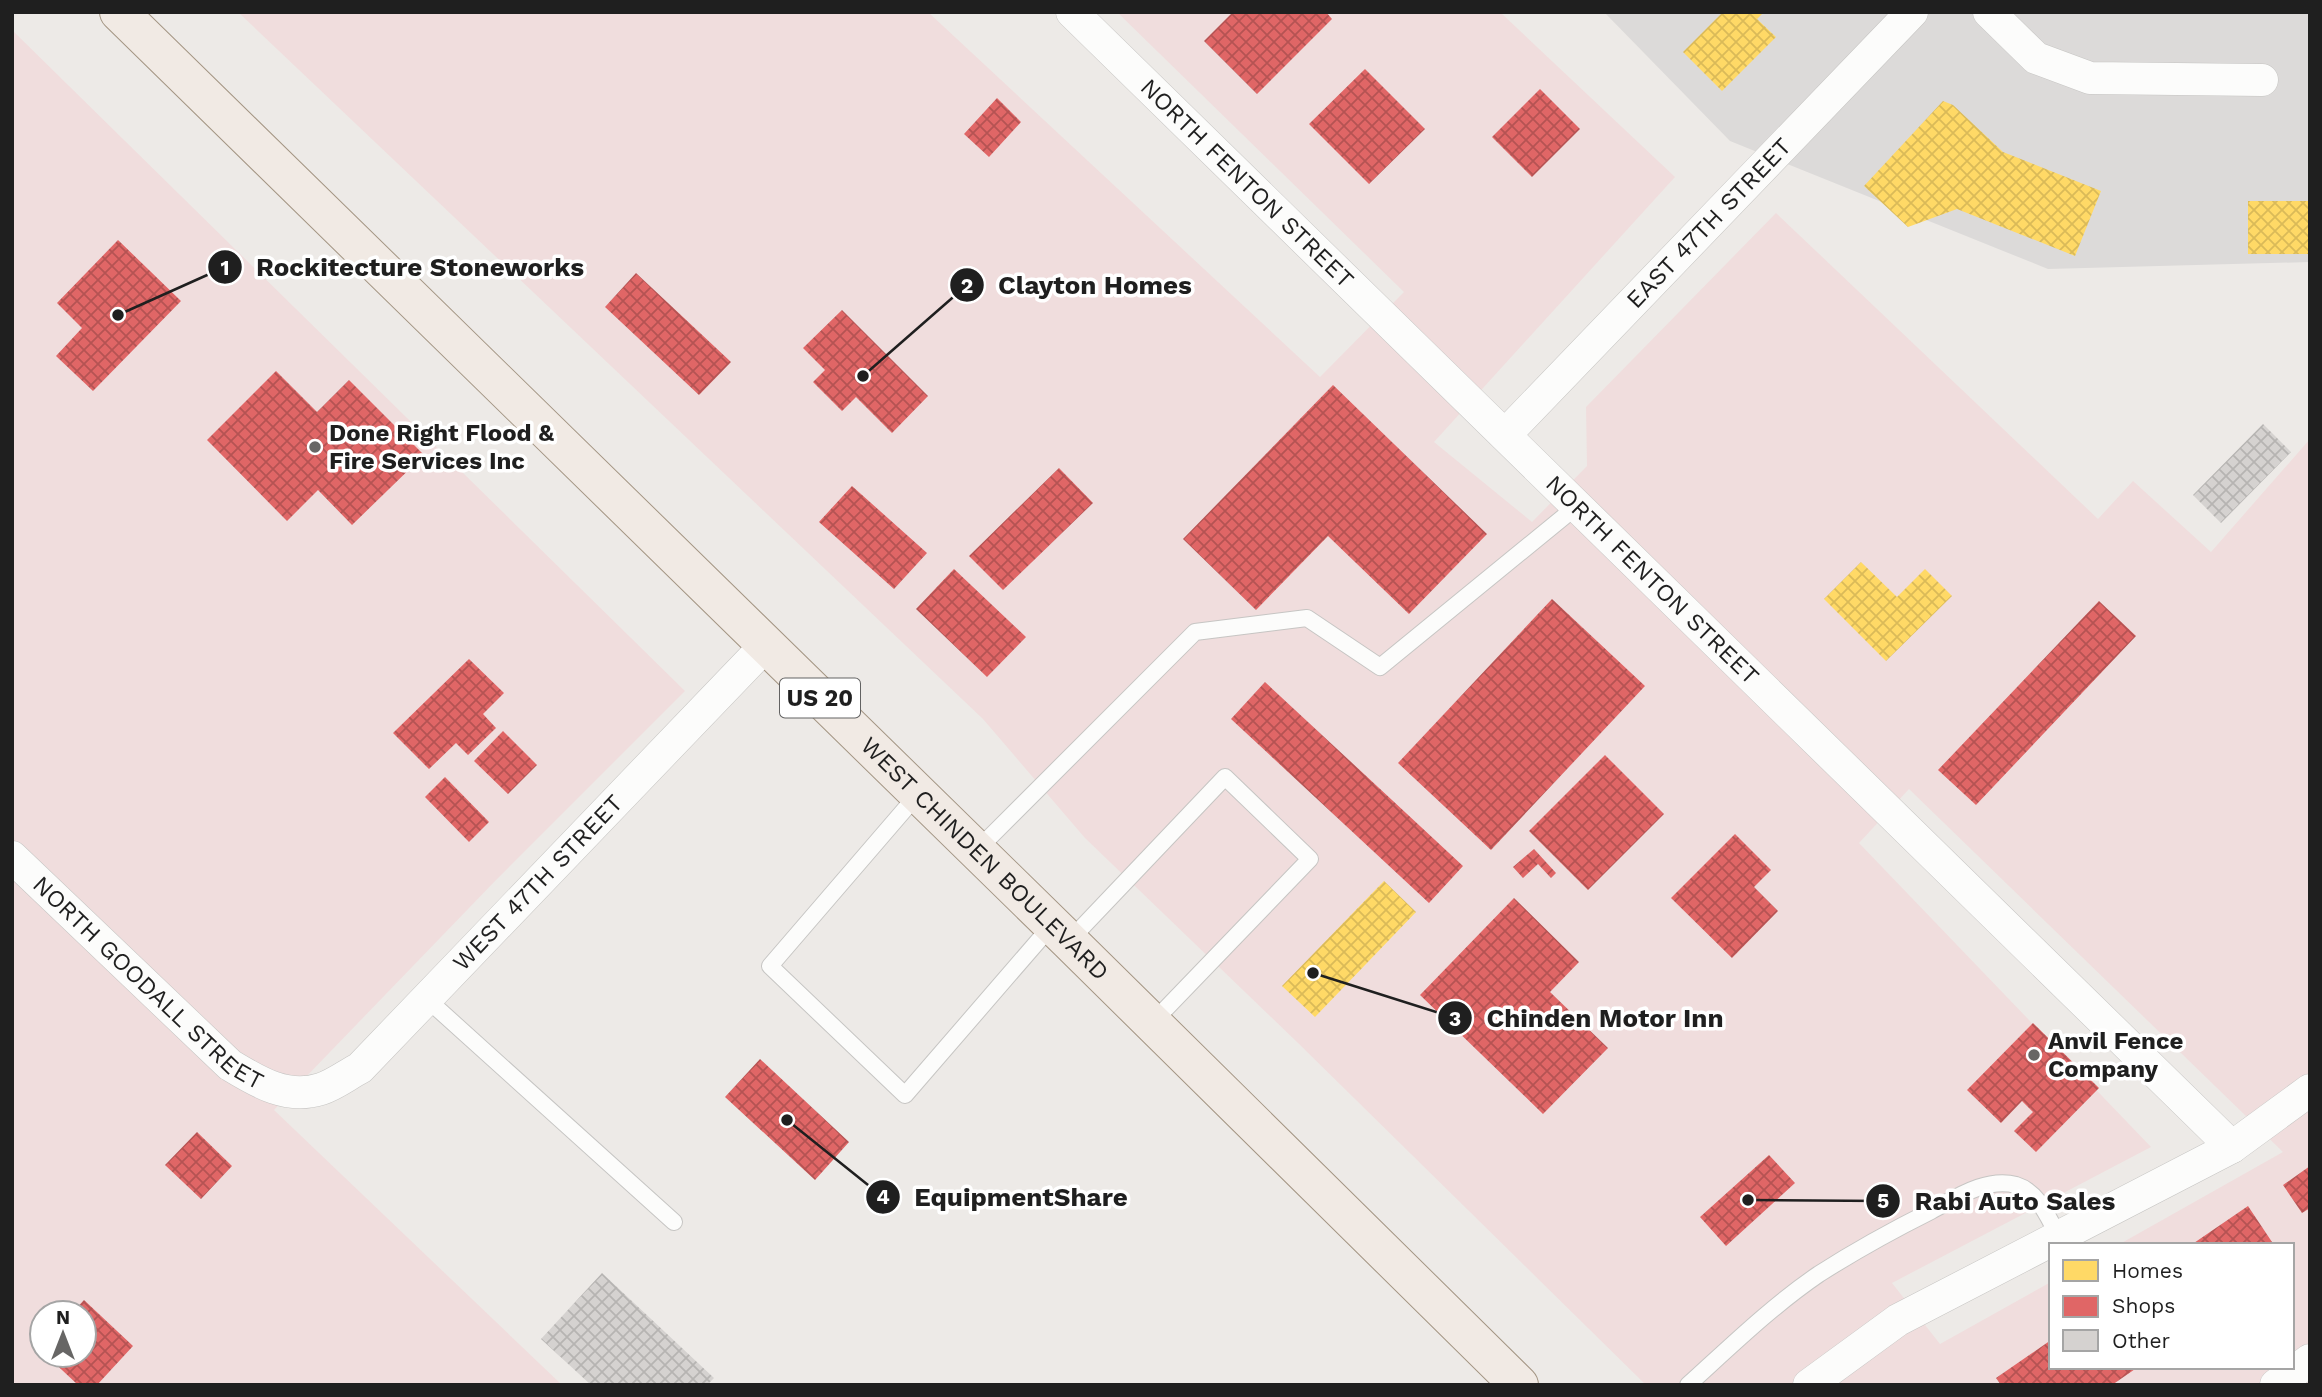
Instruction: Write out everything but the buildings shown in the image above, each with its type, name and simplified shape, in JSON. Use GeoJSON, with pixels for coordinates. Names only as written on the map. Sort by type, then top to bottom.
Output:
{"type":"FeatureCollection","features":[{"type":"Feature","properties":{"kind":"main road","name":"WEST CHINDEN BOULEVARD"},"geometry":{"type":"LineString","coordinates":[[119,12],[1519,1385]]}},
{"type":"Feature","properties":{"kind":"street","name":"NORTH FENTON STREET"},"geometry":{"type":"LineString","coordinates":[[1072,12],[2232,1147]]}},
{"type":"Feature","properties":{"kind":"street","name":"EAST 47TH STREET"},"geometry":{"type":"LineString","coordinates":[[1505,435],[1912,12]]}},
{"type":"Feature","properties":{"kind":"street"},"geometry":{"type":"LineString","coordinates":[[1989,12],[2036,58],[2090,78],[2262,80]]}},
{"type":"Feature","properties":{"kind":"street","name":"WEST 47TH STREET"},"geometry":{"type":"LineString","coordinates":[[294,1092],[321,1089],[359,1068],[428,1000],[766,645]]}},
{"type":"Feature","properties":{"kind":"street","name":"NORTH GOODALL STREET"},"geometry":{"type":"LineString","coordinates":[[12,857],[230,1065],[265,1087],[294,1092]]}},
{"type":"Feature","properties":{"kind":"street"},"geometry":{"type":"LineString","coordinates":[[1809,1385],[1898,1321],[2232,1147],[2310,1090]]}},
{"type":"Feature","properties":{"kind":"street"},"geometry":{"type":"LineString","coordinates":[[2276,1385],[2310,1360]]}},
{"type":"Feature","properties":{"kind":"lane"},"geometry":{"type":"LineString","coordinates":[[976,851],[1195,632],[1307,618],[1380,667],[1577,506]]}},
{"type":"Feature","properties":{"kind":"lane"},"geometry":{"type":"LineString","coordinates":[[918,794],[770,966],[905,1095],[1060,933],[1224,777],[1310,859],[1152,1023]]}},
{"type":"Feature","properties":{"kind":"lane"},"geometry":{"type":"LineString","coordinates":[[428,1000],[674,1222]]}},
{"type":"Feature","properties":{"kind":"lane"},"geometry":{"type":"LineString","coordinates":[[1688,1385],[1765,1316],[1818,1275],[1889,1232],[1982,1186],[2016,1185],[2031,1192],[2040,1202],[2059,1237]]}},
{"type":"Feature","properties":{"kind":"shaded area"},"geometry":{"type":"Polygon","coordinates":[[[238,12],[928,12],[1320,377],[1404,292],[1117,12],[1500,12],[1675,177],[1434,442],[1532,522],[1587,466],[1586,407],[1776,213],[2098,519],[2133,481],[2211,552],[2310,439],[2310,1385],[1646,1385],[1085,838],[983,719],[238,12]],[[1909,789],[1859,843],[2151,1147],[1892,1283],[1940,1344],[2049,1283],[2049,1369],[2294,1369],[2294,1243],[2122,1243],[2283,1152],[1909,789]]]}},
{"type":"Feature","properties":{"kind":"shaded area"},"geometry":{"type":"Polygon","coordinates":[[[1604,12],[2310,12],[2310,262],[2048,269],[1730,141],[1604,12]]]}},
{"type":"Feature","properties":{"kind":"shaded area"},"geometry":{"type":"Polygon","coordinates":[[[12,30],[685,691],[496,880],[274,1110],[562,1385],[12,1385],[12,30]]]}},
{"type":"Feature","properties":{"kind":"place","name":"Rockitecture Stoneworks"},"geometry":{"type":"Point","coordinates":[118,315]}},
{"type":"Feature","properties":{"kind":"place","name":"Clayton Homes"},"geometry":{"type":"Point","coordinates":[863,376]}},
{"type":"Feature","properties":{"kind":"place","name":"Done Right Flood & Fire Services Inc"},"geometry":{"type":"Point","coordinates":[315,447]}},
{"type":"Feature","properties":{"kind":"place","name":"Chinden Motor Inn"},"geometry":{"type":"Point","coordinates":[1313,973]}},
{"type":"Feature","properties":{"kind":"place","name":"Anvil Fence Company"},"geometry":{"type":"Point","coordinates":[2034,1055]}},
{"type":"Feature","properties":{"kind":"place","name":"EquipmentShare"},"geometry":{"type":"Point","coordinates":[787,1120]}},
{"type":"Feature","properties":{"kind":"place","name":"Rabi Auto Sales"},"geometry":{"type":"Point","coordinates":[1748,1200]}}]}
